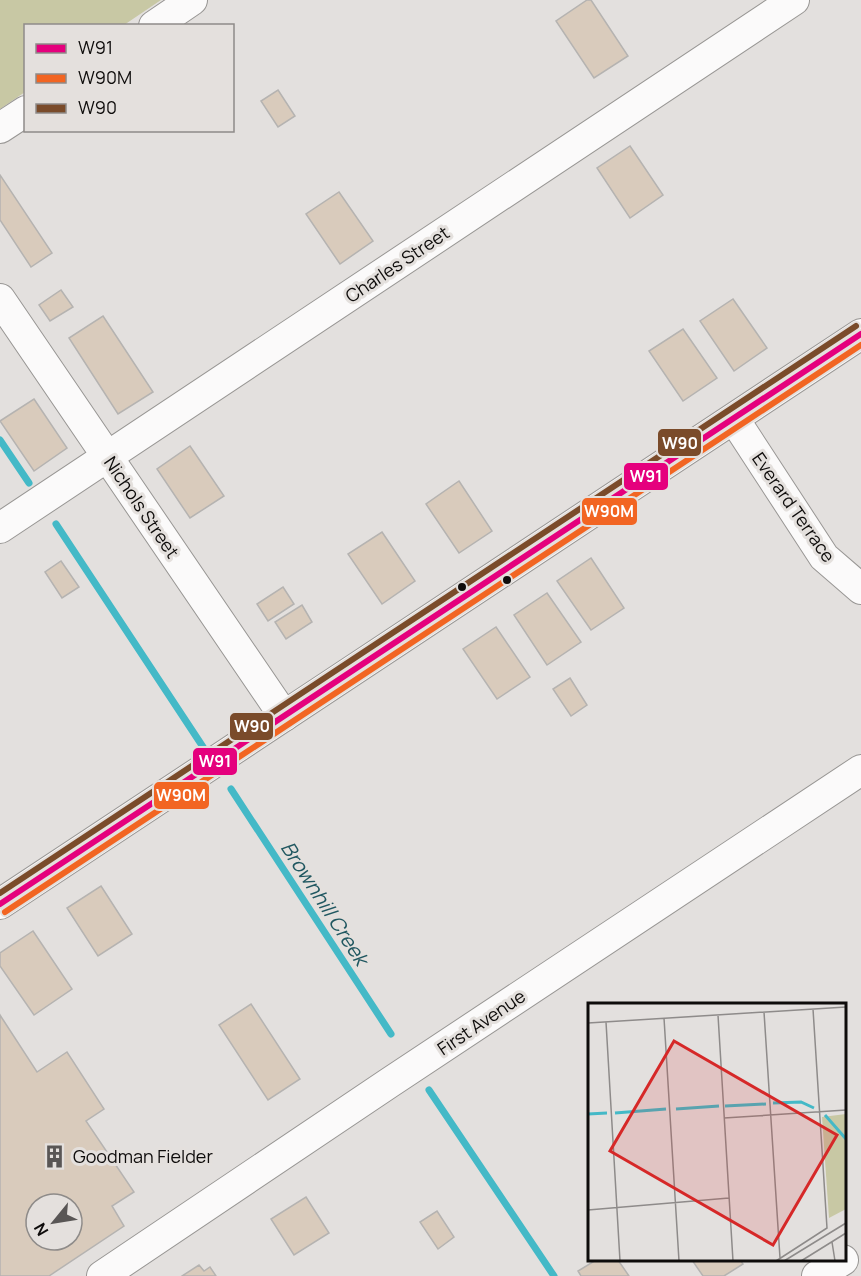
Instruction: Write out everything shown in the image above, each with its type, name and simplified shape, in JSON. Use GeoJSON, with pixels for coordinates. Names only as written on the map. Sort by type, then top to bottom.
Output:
{"type":"FeatureCollection","features":[{"type":"Feature","properties":{"kind":"street"},"geometry":{"type":"LineString","coordinates":[[157,24],[192,0]]}},
{"type":"Feature","properties":{"kind":"street","name":"Charles Street"},"geometry":{"type":"LineString","coordinates":[[0,528],[794,0]]}},
{"type":"Feature","properties":{"kind":"street"},"geometry":{"type":"LineString","coordinates":[[0,128],[24,112]]}},
{"type":"Feature","properties":{"kind":"street","name":"Nichols Street"},"geometry":{"type":"LineString","coordinates":[[0,299],[284,716]]}},
{"type":"Feature","properties":{"kind":"street"},"geometry":{"type":"LineString","coordinates":[[0,904],[861,334]]}},
{"type":"Feature","properties":{"kind":"street","name":"Everard Terrace"},"geometry":{"type":"LineString","coordinates":[[734,418],[824,557],[861,590]]}},
{"type":"Feature","properties":{"kind":"street","name":"First Avenue"},"geometry":{"type":"LineString","coordinates":[[102,1276],[861,770]]}},
{"type":"Feature","properties":{"kind":"street"},"geometry":{"type":"LineString","coordinates":[[846,1258],[861,1248]]}},
{"type":"Feature","properties":{"kind":"street"},"geometry":{"type":"LineString","coordinates":[[818,1276],[841,1261]]}},
{"type":"Feature","properties":{"kind":"green space"},"geometry":{"type":"Polygon","coordinates":[[[0,0],[161,0],[125,24],[24,24],[24,93],[0,109],[0,0]]]}},
{"type":"Feature","properties":{"kind":"building"},"geometry":{"type":"Polygon","coordinates":[[[587,0],[591,0],[628,56],[594,78],[556,21],[587,0]]]}},
{"type":"Feature","properties":{"kind":"building"},"geometry":{"type":"Polygon","coordinates":[[[278,90],[295,116],[278,127],[261,101],[278,90]]]}},
{"type":"Feature","properties":{"kind":"building"},"geometry":{"type":"Polygon","coordinates":[[[630,146],[663,195],[630,218],[597,168],[630,146]]]}},
{"type":"Feature","properties":{"kind":"building"},"geometry":{"type":"Polygon","coordinates":[[[0,175],[52,253],[31,267],[0,220],[0,175]]]}},
{"type":"Feature","properties":{"kind":"building"},"geometry":{"type":"Polygon","coordinates":[[[339,192],[373,241],[340,264],[306,214],[339,192]]]}},
{"type":"Feature","properties":{"kind":"building"},"geometry":{"type":"Polygon","coordinates":[[[61,290],[73,307],[50,321],[39,305],[61,290]]]}},
{"type":"Feature","properties":{"kind":"building"},"geometry":{"type":"Polygon","coordinates":[[[733,299],[767,348],[734,371],[700,321],[733,299]]]}},
{"type":"Feature","properties":{"kind":"building"},"geometry":{"type":"Polygon","coordinates":[[[103,316],[153,392],[118,414],[69,338],[103,316]]]}},
{"type":"Feature","properties":{"kind":"building"},"geometry":{"type":"Polygon","coordinates":[[[683,329],[717,378],[683,401],[649,351],[683,329]]]}},
{"type":"Feature","properties":{"kind":"building"},"geometry":{"type":"Polygon","coordinates":[[[34,399],[67,448],[34,471],[0,421],[34,399]]]}},
{"type":"Feature","properties":{"kind":"building"},"geometry":{"type":"Polygon","coordinates":[[[190,446],[224,496],[190,518],[157,469],[190,446]]]}},
{"type":"Feature","properties":{"kind":"building"},"geometry":{"type":"Polygon","coordinates":[[[459,481],[492,531],[459,553],[426,504],[459,481]]]}},
{"type":"Feature","properties":{"kind":"building"},"geometry":{"type":"Polygon","coordinates":[[[382,532],[415,581],[382,604],[348,554],[382,532]]]}},
{"type":"Feature","properties":{"kind":"building"},"geometry":{"type":"Polygon","coordinates":[[[591,558],[624,608],[591,630],[557,581],[591,558]]]}},
{"type":"Feature","properties":{"kind":"building"},"geometry":{"type":"Polygon","coordinates":[[[61,561],[79,587],[62,598],[45,572],[61,561]]]}},
{"type":"Feature","properties":{"kind":"building"},"geometry":{"type":"Polygon","coordinates":[[[283,587],[294,604],[268,621],[257,604],[283,587]]]}},
{"type":"Feature","properties":{"kind":"building"},"geometry":{"type":"Polygon","coordinates":[[[547,593],[581,642],[547,665],[514,615],[547,593]]]}},
{"type":"Feature","properties":{"kind":"building"},"geometry":{"type":"Polygon","coordinates":[[[302,605],[312,622],[286,639],[275,622],[302,605]]]}},
{"type":"Feature","properties":{"kind":"building"},"geometry":{"type":"Polygon","coordinates":[[[496,627],[530,677],[497,699],[463,649],[496,627]]]}},
{"type":"Feature","properties":{"kind":"building"},"geometry":{"type":"Polygon","coordinates":[[[570,678],[587,705],[571,716],[553,689],[570,678]]]}},
{"type":"Feature","properties":{"kind":"building"},"geometry":{"type":"Polygon","coordinates":[[[101,886],[132,934],[98,956],[67,908],[101,886]]]}},
{"type":"Feature","properties":{"kind":"building"},"geometry":{"type":"Polygon","coordinates":[[[33,931],[72,989],[34,1015],[0,966],[0,953],[33,931]]]}},
{"type":"Feature","properties":{"kind":"building"},"geometry":{"type":"Polygon","coordinates":[[[251,1004],[300,1079],[268,1100],[219,1025],[251,1004]]]}},
{"type":"Feature","properties":{"kind":"building","name":"Goodman Fielder"},"geometry":{"type":"Polygon","coordinates":[[[0,1015],[37,1072],[67,1052],[104,1109],[86,1121],[134,1192],[112,1206],[124,1226],[49,1276],[0,1276],[0,1015]]]}},
{"type":"Feature","properties":{"kind":"building"},"geometry":{"type":"Polygon","coordinates":[[[306,1197],[329,1233],[294,1255],[271,1219],[306,1197]]]}},
{"type":"Feature","properties":{"kind":"building"},"geometry":{"type":"Polygon","coordinates":[[[437,1211],[454,1237],[438,1249],[420,1222],[437,1211]]]}},
{"type":"Feature","properties":{"kind":"building"},"geometry":{"type":"Polygon","coordinates":[[[594,1261],[619,1261],[629,1276],[581,1276],[578,1271],[594,1261]]]}},
{"type":"Feature","properties":{"kind":"building"},"geometry":{"type":"Polygon","coordinates":[[[693,1261],[741,1261],[743,1264],[724,1276],[703,1276],[693,1261]]]}},
{"type":"Feature","properties":{"kind":"building"},"geometry":{"type":"Polygon","coordinates":[[[199,1265],[204,1271],[210,1267],[216,1276],[182,1276],[199,1265]]]}},
{"type":"Feature","properties":{"kind":"waterway","name":"Brownhill Creek"},"geometry":{"type":"LineString","coordinates":[[0,440],[29,483]]}},
{"type":"Feature","properties":{"kind":"waterway","name":"Brownhill Creek"},"geometry":{"type":"LineString","coordinates":[[56,524],[207,753]]}},
{"type":"Feature","properties":{"kind":"waterway","name":"Brownhill Creek"},"geometry":{"type":"LineString","coordinates":[[231,789],[391,1034]]}},
{"type":"Feature","properties":{"kind":"waterway","name":"Brownhill Creek"},"geometry":{"type":"LineString","coordinates":[[429,1090],[554,1276]]}},
{"type":"Feature","properties":{"kind":"transit line","name":"W90"},"geometry":{"type":"LineString","coordinates":[[0,893],[856,326]]}},
{"type":"Feature","properties":{"kind":"transit line","name":"W91"},"geometry":{"type":"LineString","coordinates":[[0,904],[861,334]]}},
{"type":"Feature","properties":{"kind":"transit line","name":"W90M"},"geometry":{"type":"LineString","coordinates":[[5,912],[861,345]]}},
{"type":"Feature","properties":{"kind":"place","name":"Goodman Fielder"},"geometry":{"type":"Point","coordinates":[55,1156]}}]}
